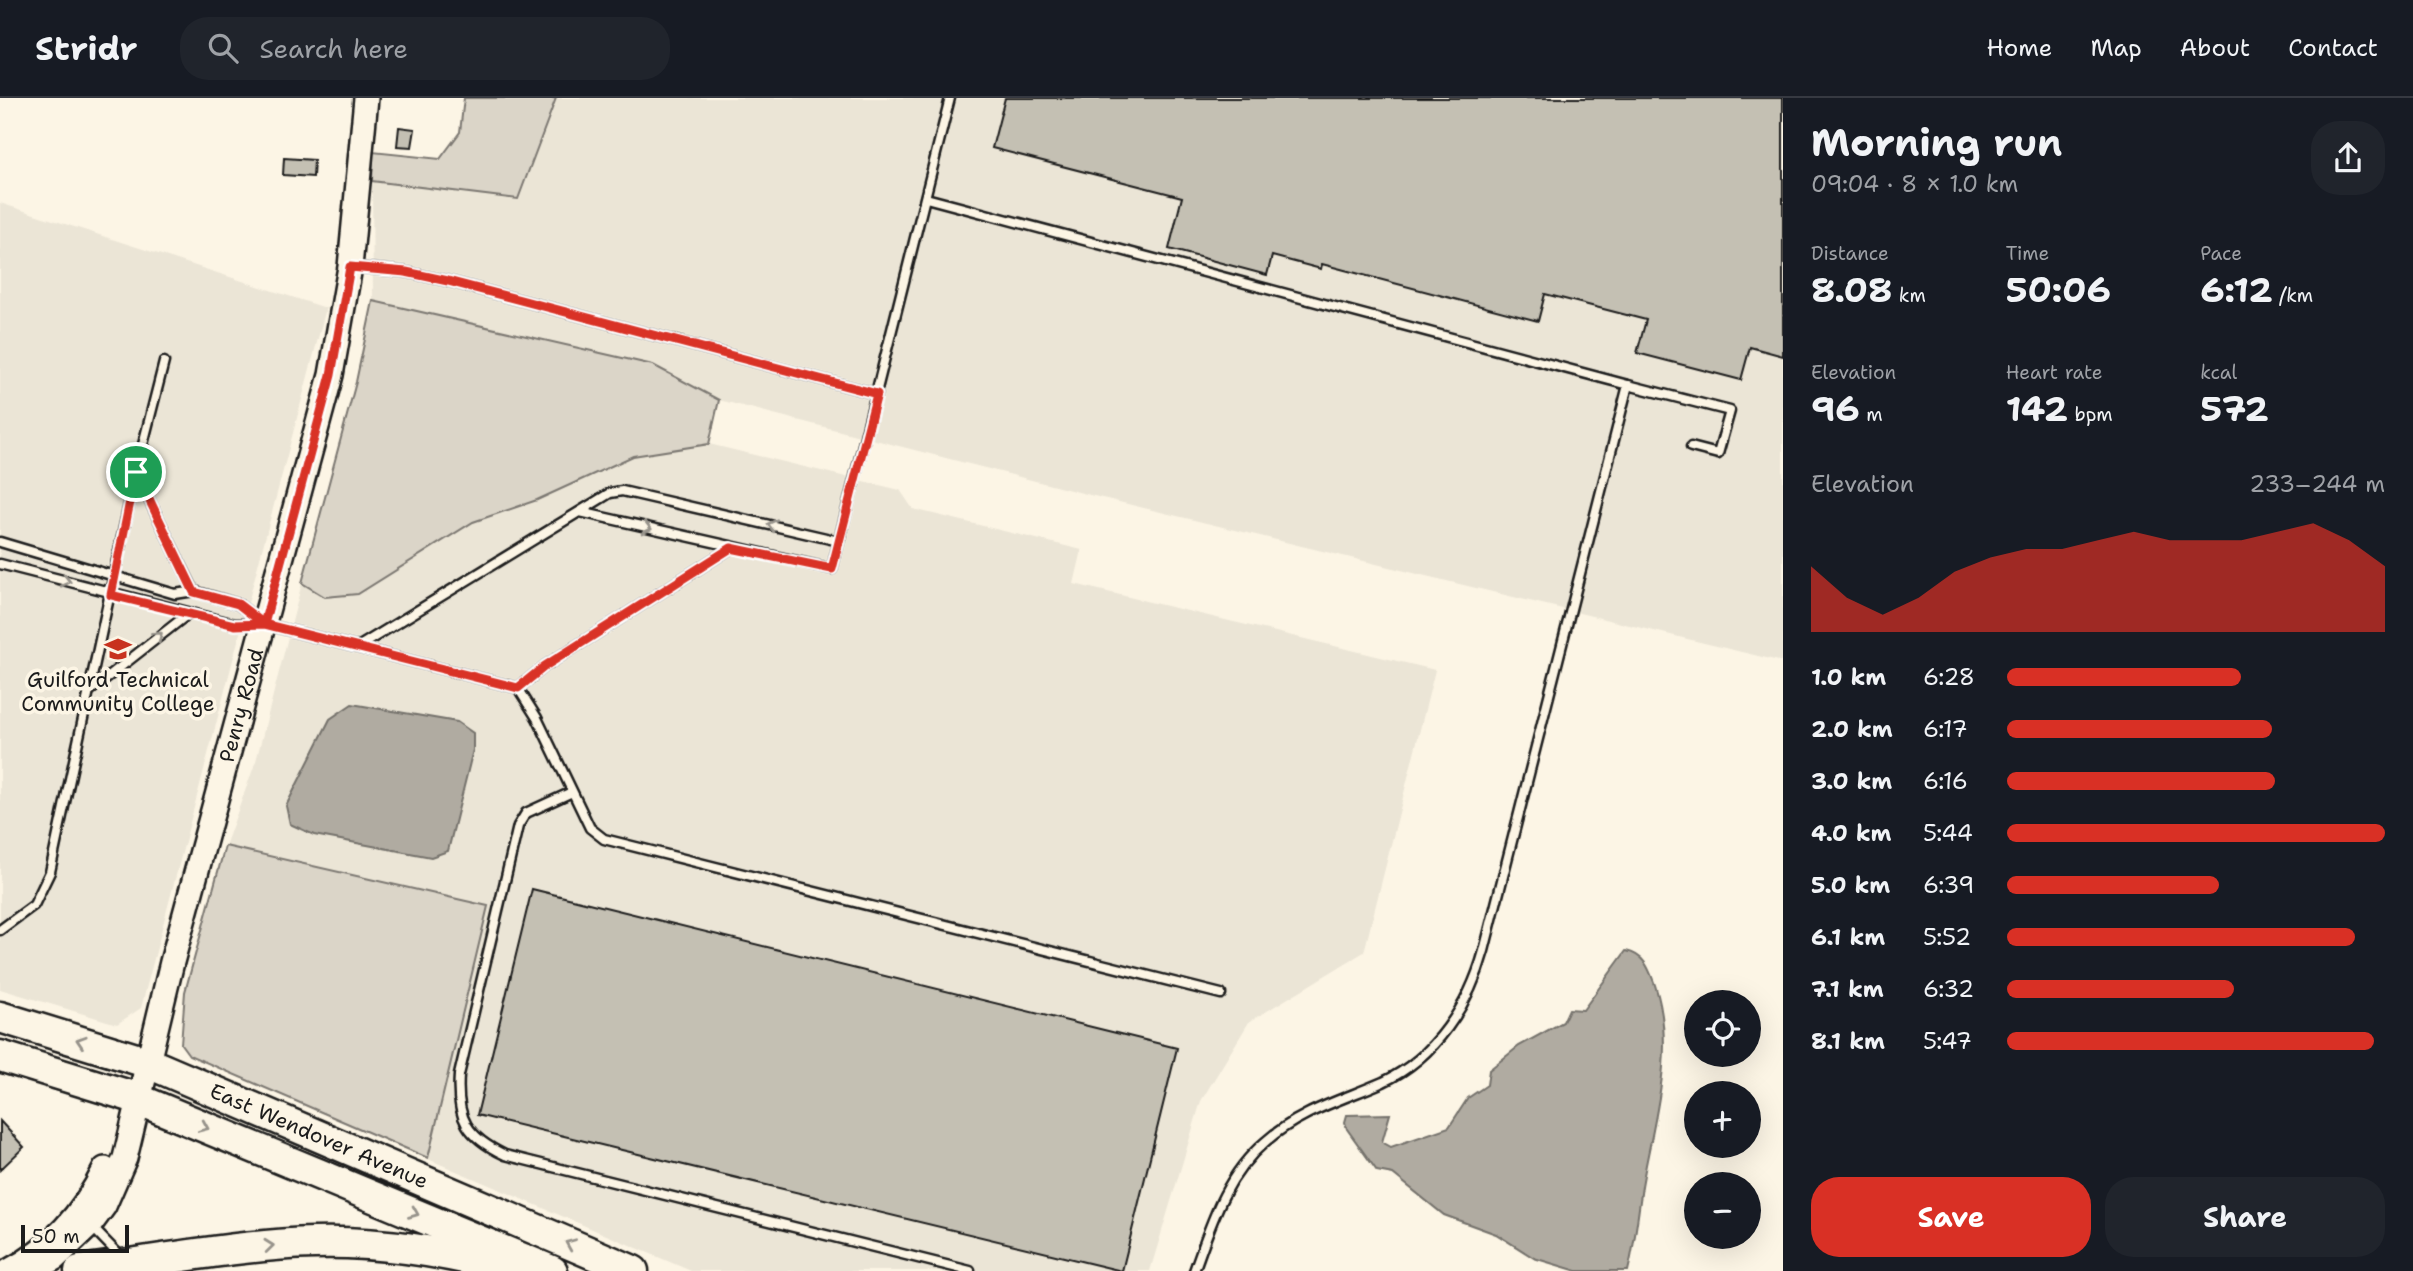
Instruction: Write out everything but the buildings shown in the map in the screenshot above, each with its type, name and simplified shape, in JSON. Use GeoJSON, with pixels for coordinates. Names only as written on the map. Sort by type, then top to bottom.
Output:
{"type":"FeatureCollection","features":[{"type":"Feature","properties":{"kind":"highway","name":"East Wendover Avenue"},"geometry":{"type":"LineString","coordinates":[[0,1017],[146,1062],[633,1271]]}},
{"type":"Feature","properties":{"kind":"highway","name":"East Wendover Avenue"},"geometry":{"type":"LineString","coordinates":[[0,1056],[135,1099],[552,1271]]}},
{"type":"Feature","properties":{"kind":"highway"},"geometry":{"type":"LineString","coordinates":[[80,1271],[285,1244],[349,1243],[415,1248],[516,1271]]}},
{"type":"Feature","properties":{"kind":"street","name":"Penry Road"},"geometry":{"type":"LineString","coordinates":[[135,1099],[331,375],[350,267],[366,98]]}},
{"type":"Feature","properties":{"kind":"street"},"geometry":{"type":"LineString","coordinates":[[32,1271],[55,1258],[90,1225],[118,1177],[135,1099]]}},
{"type":"Feature","properties":{"kind":"street"},"geometry":{"type":"LineString","coordinates":[[9,1271],[49,1245],[78,1215],[104,1170],[135,1099]]}},
{"type":"Feature","properties":{"kind":"lane"},"geometry":{"type":"LineString","coordinates":[[580,512],[832,569],[950,98]]}},
{"type":"Feature","properties":{"kind":"lane"},"geometry":{"type":"LineString","coordinates":[[926,198],[1730,411],[1718,454],[1691,447]]}},
{"type":"Feature","properties":{"kind":"lane"},"geometry":{"type":"LineString","coordinates":[[350,267],[406,272],[448,281],[877,394]]}},
{"type":"Feature","properties":{"kind":"lane"},"geometry":{"type":"LineString","coordinates":[[0,930],[34,905],[50,872],[136,472],[163,362]]}},
{"type":"Feature","properties":{"kind":"lane"},"geometry":{"type":"LineString","coordinates":[[1194,1271],[1234,1175],[1263,1143],[1304,1114],[1400,1073],[1437,1040],[1467,998],[1484,951],[1628,385]]}},
{"type":"Feature","properties":{"kind":"lane"},"geometry":{"type":"LineString","coordinates":[[136,472],[194,592]]}},
{"type":"Feature","properties":{"kind":"lane"},"geometry":{"type":"LineString","coordinates":[[358,647],[610,493],[622,491],[839,541]]}},
{"type":"Feature","properties":{"kind":"lane"},"geometry":{"type":"LineString","coordinates":[[0,542],[175,594],[194,592],[238,604],[264,624]]}},
{"type":"Feature","properties":{"kind":"lane"},"geometry":{"type":"LineString","coordinates":[[518,688],[545,666],[731,548]]}},
{"type":"Feature","properties":{"kind":"lane"},"geometry":{"type":"LineString","coordinates":[[0,564],[188,614],[235,625],[264,624],[518,688],[537,718],[590,828],[604,839],[625,847],[1221,995]]}},
{"type":"Feature","properties":{"kind":"lane"},"geometry":{"type":"LineString","coordinates":[[91,690],[188,614]]}},
{"type":"Feature","properties":{"kind":"lane"},"geometry":{"type":"LineString","coordinates":[[572,792],[526,813],[518,826],[458,1075],[460,1113],[469,1132],[481,1143],[505,1155],[970,1271]]}},
{"type":"Feature","properties":{"kind":"lane"},"geometry":{"type":"LineString","coordinates":[[90,1225],[128,1265]]}},
{"type":"Feature","properties":{"kind":"shaded area"},"geometry":{"type":"Polygon","coordinates":[[[464,98],[556,98],[518,199],[372,181],[373,152],[440,159],[460,132],[464,98]]]}},
{"type":"Feature","properties":{"kind":"shaded area"},"geometry":{"type":"Polygon","coordinates":[[[556,98],[1783,98],[1783,662],[1090,495],[719,400],[653,365],[373,301],[372,181],[518,199],[556,98]]]}},
{"type":"Feature","properties":{"kind":"shaded area","name":"Guilford Technical Community College"},"geometry":{"type":"Polygon","coordinates":[[[0,203],[326,308],[141,1008],[117,1024],[0,989],[0,203]]]}},
{"type":"Feature","properties":{"kind":"shaded area"},"geometry":{"type":"Polygon","coordinates":[[[373,301],[653,365],[719,400],[709,444],[633,456],[537,500],[473,522],[358,594],[325,597],[302,583],[356,382],[373,301]]]}},
{"type":"Feature","properties":{"kind":"shaded area"},"geometry":{"type":"Polygon","coordinates":[[[709,444],[900,490],[913,509],[1082,550],[1074,584],[1435,670],[1364,952],[1249,1022],[1201,1101],[1150,1271],[691,1271],[428,1159],[487,906],[225,846],[256,761],[302,583],[325,597],[358,594],[473,522],[537,500],[633,456],[709,444]]]}},
{"type":"Feature","properties":{"kind":"shaded area"},"geometry":{"type":"Polygon","coordinates":[[[352,704],[457,722],[473,733],[473,750],[448,851],[431,857],[314,835],[290,824],[286,806],[330,719],[352,704]]]}},
{"type":"Feature","properties":{"kind":"shaded area"},"geometry":{"type":"Polygon","coordinates":[[[225,846],[488,906],[428,1158],[189,1055],[181,1044],[185,992],[225,846]]]}},
{"type":"Feature","properties":{"kind":"shaded area"},"geometry":{"type":"Polygon","coordinates":[[[1626,951],[1642,959],[1651,973],[1661,1010],[1664,1036],[1661,1086],[1628,1271],[1577,1271],[1534,1258],[1496,1234],[1444,1215],[1393,1174],[1377,1171],[1347,1129],[1347,1115],[1390,1114],[1382,1142],[1391,1147],[1449,1127],[1468,1098],[1487,1085],[1489,1070],[1519,1046],[1563,1022],[1569,1009],[1583,1010],[1626,951]]]}},
{"type":"Feature","properties":{"kind":"place","name":"Guilford Technical Community College"},"geometry":{"type":"Point","coordinates":[118,649]}},
{"type":"Feature","properties":{"kind":"route"},"geometry":{"type":"LineString","coordinates":[[136,472],[111,595],[235,625],[264,624],[331,375],[350,267],[406,272],[448,281],[877,394],[832,569],[731,548],[545,666],[518,688],[264,624],[238,604],[194,592],[136,472]]}}]}
